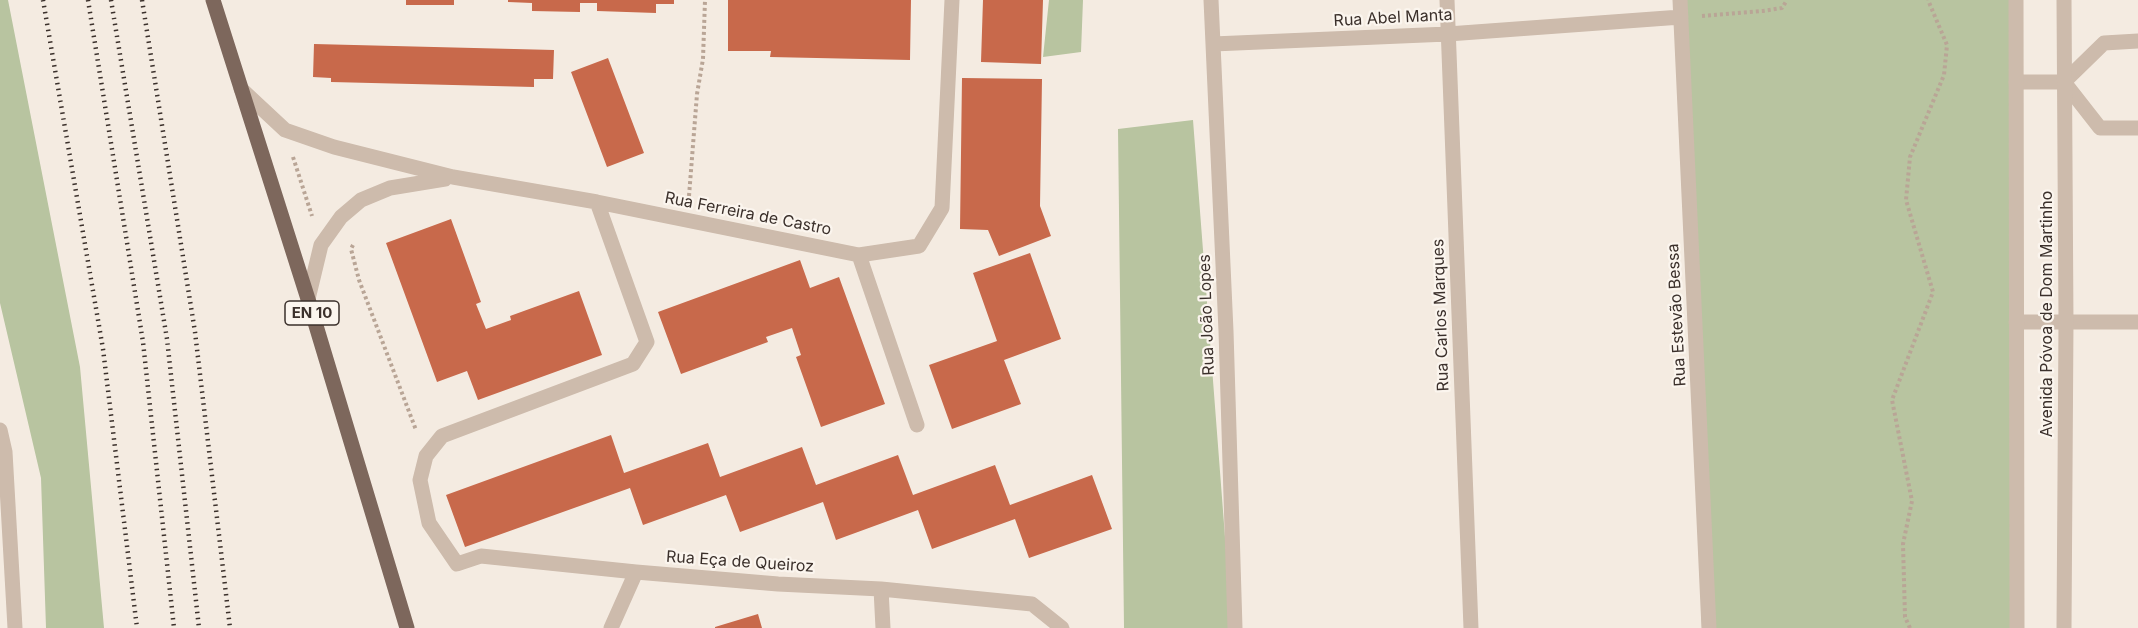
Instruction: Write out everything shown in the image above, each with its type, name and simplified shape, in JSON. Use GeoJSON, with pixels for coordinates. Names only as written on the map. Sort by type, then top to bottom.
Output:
{"type":"FeatureCollection","features":[{"type":"Feature","properties":{"kind":"main road","name":"EN 10"},"geometry":{"type":"LineString","coordinates":[[213,0],[308,299],[407,628]]}},
{"type":"Feature","properties":{"kind":"street"},"geometry":{"type":"LineString","coordinates":[[917,424],[859,255],[919,246],[942,208],[952,0]]}},
{"type":"Feature","properties":{"kind":"street","name":"Rua João Lopes"},"geometry":{"type":"LineString","coordinates":[[1211,0],[1226,331],[1235,628]]}},
{"type":"Feature","properties":{"kind":"street","name":"Rua Carlos Marques"},"geometry":{"type":"LineString","coordinates":[[1447,0],[1471,628]]}},
{"type":"Feature","properties":{"kind":"street","name":"Rua Estevão Bessa"},"geometry":{"type":"LineString","coordinates":[[1680,0],[1709,628]]}},
{"type":"Feature","properties":{"kind":"street","name":"Avenida Póvoa de Dom Martinho"},"geometry":{"type":"LineString","coordinates":[[2016,0],[2017,628]]}},
{"type":"Feature","properties":{"kind":"street","name":"Avenida Póvoa de Dom Martinho"},"geometry":{"type":"LineString","coordinates":[[2064,0],[2066,322],[2064,628]]}},
{"type":"Feature","properties":{"kind":"street","name":"Rua Abel Manta"},"geometry":{"type":"LineString","coordinates":[[1213,44],[1448,34],[1681,17]]}},
{"type":"Feature","properties":{"kind":"street"},"geometry":{"type":"LineString","coordinates":[[2016,82],[2064,82],[2104,43],[2138,42]]}},
{"type":"Feature","properties":{"kind":"street"},"geometry":{"type":"LineString","coordinates":[[2064,82],[2100,128],[2138,128]]}},
{"type":"Feature","properties":{"kind":"street","name":"Rua Ferreira de Castro"},"geometry":{"type":"LineString","coordinates":[[241,89],[285,130],[334,147],[453,177],[597,202],[859,255]]}},
{"type":"Feature","properties":{"kind":"street","name":"Rua Ferreira de Castro"},"geometry":{"type":"LineString","coordinates":[[308,299],[321,245],[340,217],[361,200],[390,188],[453,177]]}},
{"type":"Feature","properties":{"kind":"street"},"geometry":{"type":"LineString","coordinates":[[426,456],[442,436],[633,364],[647,342],[597,202]]}},
{"type":"Feature","properties":{"kind":"street"},"geometry":{"type":"LineString","coordinates":[[2016,322],[2138,322]]}},
{"type":"Feature","properties":{"kind":"street"},"geometry":{"type":"LineString","coordinates":[[0,430],[5,452],[15,628]]}},
{"type":"Feature","properties":{"kind":"street","name":"Rua Eça de Queiroz"},"geometry":{"type":"LineString","coordinates":[[426,456],[420,480],[429,523],[457,564],[481,556],[636,572],[778,584],[882,589],[1032,604],[1062,628]]}},
{"type":"Feature","properties":{"kind":"street"},"geometry":{"type":"LineString","coordinates":[[612,628],[636,572]]}},
{"type":"Feature","properties":{"kind":"street"},"geometry":{"type":"LineString","coordinates":[[882,589],[882,628]]}},
{"type":"Feature","properties":{"kind":"path"},"geometry":{"type":"LineString","coordinates":[[688,220],[697,94],[703,60],[705,0]]}},
{"type":"Feature","properties":{"kind":"path"},"geometry":{"type":"LineString","coordinates":[[1681,17],[1782,8],[1786,0]]}},
{"type":"Feature","properties":{"kind":"path"},"geometry":{"type":"LineString","coordinates":[[1910,628],[1905,616],[1903,544],[1912,501],[1892,399],[1933,291],[1906,200],[1910,157],[1944,75],[1947,45],[1928,0]]}},
{"type":"Feature","properties":{"kind":"path"},"geometry":{"type":"LineString","coordinates":[[285,130],[321,245]]}},
{"type":"Feature","properties":{"kind":"path"},"geometry":{"type":"LineString","coordinates":[[355,239],[351,249],[359,280],[426,456]]}},
{"type":"Feature","properties":{"kind":"green space"},"geometry":{"type":"Polygon","coordinates":[[[0,0],[8,0],[80,367],[104,628],[46,628],[41,478],[0,303],[0,0]]]}},
{"type":"Feature","properties":{"kind":"green space"},"geometry":{"type":"Polygon","coordinates":[[[1049,0],[1083,0],[1081,52],[1043,57],[1049,0]]]}},
{"type":"Feature","properties":{"kind":"green space"},"geometry":{"type":"Polygon","coordinates":[[[1680,0],[2016,0],[2017,628],[1702,628],[1680,0]]]}},
{"type":"Feature","properties":{"kind":"green space"},"geometry":{"type":"Polygon","coordinates":[[[1193,120],[1232,628],[1124,628],[1118,129],[1193,120]]]}},
{"type":"Feature","properties":{"kind":"building"},"geometry":{"type":"Polygon","coordinates":[[[406,0],[454,0],[454,5],[406,5],[406,0]]]}},
{"type":"Feature","properties":{"kind":"building"},"geometry":{"type":"Polygon","coordinates":[[[508,0],[674,0],[674,4],[656,4],[656,13],[597,11],[597,3],[580,3],[580,12],[532,11],[532,3],[508,2],[508,0]]]}},
{"type":"Feature","properties":{"kind":"building"},"geometry":{"type":"Polygon","coordinates":[[[728,0],[911,0],[910,60],[770,57],[771,51],[728,51],[728,0]]]}},
{"type":"Feature","properties":{"kind":"building"},"geometry":{"type":"Polygon","coordinates":[[[983,0],[1043,0],[1041,64],[981,62],[983,0]]]}},
{"type":"Feature","properties":{"kind":"building"},"geometry":{"type":"Polygon","coordinates":[[[314,44],[554,50],[553,79],[534,79],[534,87],[331,82],[331,78],[313,77],[314,44]]]}},
{"type":"Feature","properties":{"kind":"building"},"geometry":{"type":"Polygon","coordinates":[[[608,58],[644,153],[607,167],[571,72],[608,58]]]}},
{"type":"Feature","properties":{"kind":"building"},"geometry":{"type":"Polygon","coordinates":[[[962,78],[1042,79],[1040,206],[1051,236],[999,256],[988,230],[960,229],[962,78]]]}},
{"type":"Feature","properties":{"kind":"building"},"geometry":{"type":"Polygon","coordinates":[[[451,219],[481,302],[476,304],[486,329],[511,320],[510,316],[579,291],[602,355],[478,400],[467,371],[437,382],[386,243],[451,219]]]}},
{"type":"Feature","properties":{"kind":"building"},"geometry":{"type":"Polygon","coordinates":[[[1030,253],[1061,339],[1004,360],[1021,404],[952,429],[929,365],[997,341],[973,273],[1030,253]]]}},
{"type":"Feature","properties":{"kind":"building"},"geometry":{"type":"Polygon","coordinates":[[[800,260],[810,288],[839,277],[885,404],[821,427],[796,357],[801,355],[792,328],[766,337],[768,342],[681,374],[658,312],[800,260]]]}},
{"type":"Feature","properties":{"kind":"building"},"geometry":{"type":"Polygon","coordinates":[[[611,435],[624,473],[708,443],[720,477],[802,447],[816,485],[898,455],[913,495],[995,465],[1010,505],[1092,475],[1112,529],[1029,558],[1015,519],[932,549],[918,510],[836,540],[823,502],[740,532],[726,495],[643,525],[630,488],[465,547],[446,495],[611,435]]]}},
{"type":"Feature","properties":{"kind":"building"},"geometry":{"type":"Polygon","coordinates":[[[758,614],[762,628],[715,628],[715,627],[758,614]]]}},
{"type":"Feature","properties":{"kind":"railway"},"geometry":{"type":"LineString","coordinates":[[43,0],[103,349],[137,628]]}},
{"type":"Feature","properties":{"kind":"railway"},"geometry":{"type":"LineString","coordinates":[[88,0],[143,342],[174,628]]}},
{"type":"Feature","properties":{"kind":"railway"},"geometry":{"type":"LineString","coordinates":[[111,0],[167,339],[199,628]]}},
{"type":"Feature","properties":{"kind":"railway"},"geometry":{"type":"LineString","coordinates":[[142,0],[195,332],[230,628]]}}]}
